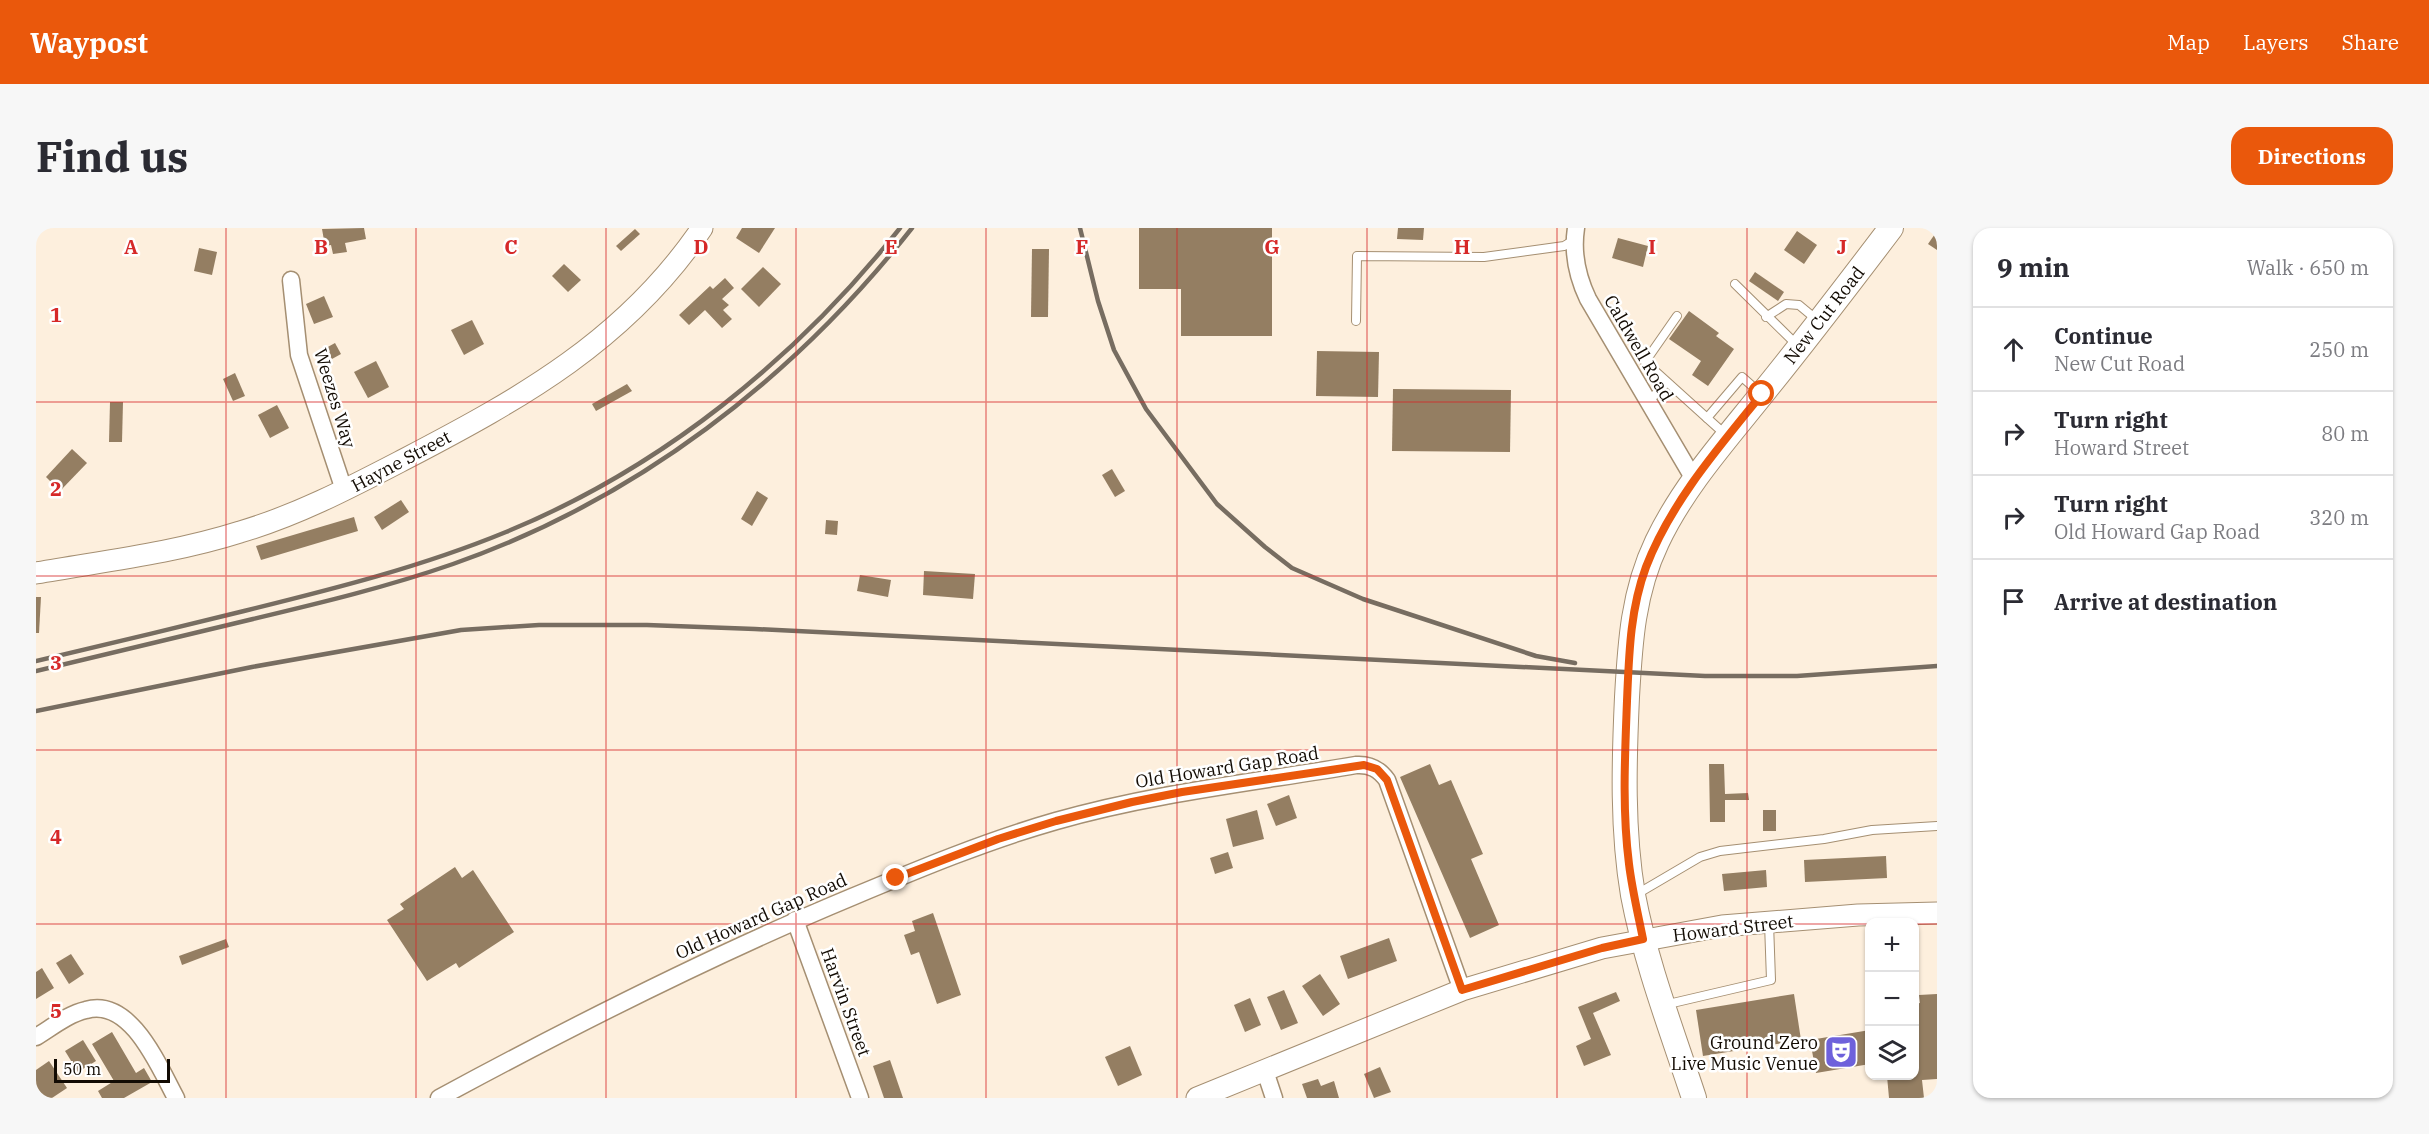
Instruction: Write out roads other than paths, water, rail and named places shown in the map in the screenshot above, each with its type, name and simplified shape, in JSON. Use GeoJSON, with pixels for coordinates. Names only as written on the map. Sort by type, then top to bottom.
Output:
{"type":"FeatureCollection","features":[{"type":"Feature","properties":{"kind":"main road","name":"New Cut Road"},"geometry":{"type":"LineString","coordinates":[[1694,1098],[1643,939],[1634,896],[1626,831],[1625,742],[1632,623],[1638,595],[1654,549],[1695,481],[1891,228]]}},
{"type":"Feature","properties":{"kind":"street","name":"Hayne Street"},"geometry":{"type":"LineString","coordinates":[[36,573],[197,544],[281,518],[344,490],[530,391],[566,366],[642,302],[702,228]]}},
{"type":"Feature","properties":{"kind":"street","name":"Caldwell Road"},"geometry":{"type":"LineString","coordinates":[[1575,234],[1575,261],[1584,290],[1695,481]]}},
{"type":"Feature","properties":{"kind":"street","name":"Weezes Way"},"geometry":{"type":"LineString","coordinates":[[291,280],[299,355],[344,490]]}},
{"type":"Feature","properties":{"kind":"street","name":"Old Howard Gap Road"},"geometry":{"type":"LineString","coordinates":[[439,1098],[621,1002],[795,920],[998,839],[1056,821],[1182,792],[1364,765],[1377,769],[1387,780],[1462,990]]}},
{"type":"Feature","properties":{"kind":"street","name":"Howard Street"},"geometry":{"type":"LineString","coordinates":[[1197,1098],[1462,990],[1592,950],[1722,926],[1858,915],[1937,913]]}},
{"type":"Feature","properties":{"kind":"street","name":"Harvin Street"},"geometry":{"type":"LineString","coordinates":[[795,920],[860,1098]]}},
{"type":"Feature","properties":{"kind":"street"},"geometry":{"type":"LineString","coordinates":[[36,1037],[80,1011],[102,1008],[119,1015],[137,1032],[176,1098]]}},
{"type":"Feature","properties":{"kind":"street"},"geometry":{"type":"LineString","coordinates":[[1265,1071],[1274,1098]]}},
{"type":"Feature","properties":{"kind":"lane"},"geometry":{"type":"LineString","coordinates":[[1356,321],[1357,256],[1484,257],[1564,246],[1575,234]]}},
{"type":"Feature","properties":{"kind":"lane"},"geometry":{"type":"LineString","coordinates":[[1735,284],[1766,317],[1800,347]]}},
{"type":"Feature","properties":{"kind":"lane"},"geometry":{"type":"LineString","coordinates":[[1766,317],[1786,304],[1799,305],[1820,322]]}},
{"type":"Feature","properties":{"kind":"lane"},"geometry":{"type":"LineString","coordinates":[[1677,316],[1645,362],[1728,436]]}},
{"type":"Feature","properties":{"kind":"lane"},"geometry":{"type":"LineString","coordinates":[[1707,418],[1742,377],[1762,394]]}},
{"type":"Feature","properties":{"kind":"lane"},"geometry":{"type":"LineString","coordinates":[[1648,402],[1666,382]]}},
{"type":"Feature","properties":{"kind":"lane"},"geometry":{"type":"LineString","coordinates":[[1634,896],[1700,857],[1720,850],[1824,839],[1872,830],[1937,826]]}},
{"type":"Feature","properties":{"kind":"lane"},"geometry":{"type":"LineString","coordinates":[[1664,1005],[1771,980],[1769,922]]}},
{"type":"Feature","properties":{"kind":"railway"},"geometry":{"type":"LineString","coordinates":[[36,661],[277,603],[376,576],[474,545],[563,506],[619,476],[672,442],[771,365],[860,276],[900,228]]}},
{"type":"Feature","properties":{"kind":"railway"},"geometry":{"type":"LineString","coordinates":[[36,671],[303,607],[403,580],[453,564],[520,537],[585,506],[647,469],[706,429],[763,384],[816,335],[866,283],[912,228]]}},
{"type":"Feature","properties":{"kind":"railway"},"geometry":{"type":"LineString","coordinates":[[1080,228],[1098,301],[1114,350],[1146,409],[1217,504],[1265,547],[1292,568],[1363,599],[1536,656],[1575,663]]}},
{"type":"Feature","properties":{"kind":"railway"},"geometry":{"type":"LineString","coordinates":[[36,711],[252,667],[461,630],[539,625],[647,625],[755,629],[1705,676],[1797,676],[1937,666]]}},
{"type":"Feature","properties":{"kind":"place","name":"Ground Zero Live Music Venue"},"geometry":{"type":"Point","coordinates":[1841,1052]}}]}
